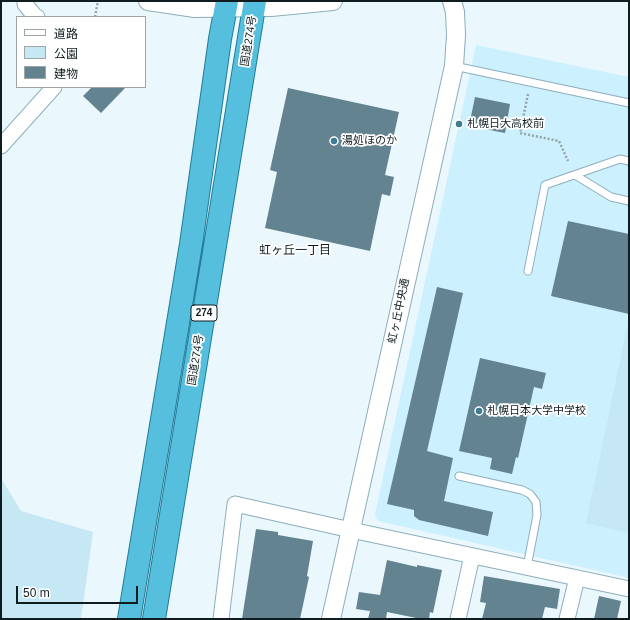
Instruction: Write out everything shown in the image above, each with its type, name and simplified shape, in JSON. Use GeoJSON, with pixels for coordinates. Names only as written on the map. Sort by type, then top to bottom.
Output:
{"type":"FeatureCollection","features":[{"type":"Feature","properties":{"kind":"highway","name":"274"},"geometry":{"type":"LineString","coordinates":[[129,619],[191,244],[220,39],[227,4]]}},
{"type":"Feature","properties":{"kind":"highway","name":"国道274号"},"geometry":{"type":"LineString","coordinates":[[154,619],[255,4]]}},
{"type":"Feature","properties":{"kind":"street"},"geometry":{"type":"LineString","coordinates":[[25,1],[25,4],[34,16]]}},
{"type":"Feature","properties":{"kind":"street"},"geometry":{"type":"LineString","coordinates":[[148,1],[195,8],[227,4],[287,6],[333,1]]}},
{"type":"Feature","properties":{"kind":"street","name":"虹ヶ丘中央通"},"geometry":{"type":"LineString","coordinates":[[331,619],[454,66],[456,35],[455,12],[452,1]]}},
{"type":"Feature","properties":{"kind":"street"},"geometry":{"type":"LineString","coordinates":[[1,146],[53,88]]}},
{"type":"Feature","properties":{"kind":"street"},"geometry":{"type":"LineString","coordinates":[[221,619],[235,504],[629,589]]}},
{"type":"Feature","properties":{"kind":"street"},"geometry":{"type":"LineString","coordinates":[[458,619],[472,556]]}},
{"type":"Feature","properties":{"kind":"street"},"geometry":{"type":"LineString","coordinates":[[567,619],[576,578]]}},
{"type":"Feature","properties":{"kind":"lane"},"geometry":{"type":"LineString","coordinates":[[454,66],[629,103]]}},
{"type":"Feature","properties":{"kind":"lane"},"geometry":{"type":"LineString","coordinates":[[528,271],[545,185],[620,159],[629,161]]}},
{"type":"Feature","properties":{"kind":"lane"},"geometry":{"type":"LineString","coordinates":[[575,175],[611,197],[629,201]]}},
{"type":"Feature","properties":{"kind":"lane"},"geometry":{"type":"LineString","coordinates":[[459,476],[522,490],[530,494],[536,502],[537,515],[527,567]]}},
{"type":"Feature","properties":{"kind":"path"},"geometry":{"type":"LineString","coordinates":[[96,16],[98,1]]}},
{"type":"Feature","properties":{"kind":"path"},"geometry":{"type":"LineString","coordinates":[[530,82],[520,133],[559,141],[568,161]]}},
{"type":"Feature","properties":{"kind":"shaded area"},"geometry":{"type":"Polygon","coordinates":[[[476,45],[629,77],[629,578],[378,521],[375,514],[476,45]]]}},
{"type":"Feature","properties":{"kind":"green space"},"geometry":{"type":"Polygon","coordinates":[[[627,328],[629,328],[629,533],[586,523],[627,328]]]}},
{"type":"Feature","properties":{"kind":"green space"},"geometry":{"type":"Polygon","coordinates":[[[1,478],[21,511],[93,532],[81,619],[1,619],[1,478]]]}},
{"type":"Feature","properties":{"kind":"building"},"geometry":{"type":"Polygon","coordinates":[[[91,88],[125,88],[101,113],[83,96],[91,88]]]}},
{"type":"Feature","properties":{"kind":"building","name":"湯処ほのか"},"geometry":{"type":"Polygon","coordinates":[[[288,88],[399,112],[385,175],[394,177],[390,196],[382,194],[370,251],[265,228],[277,172],[270,170],[288,88]]]}},
{"type":"Feature","properties":{"kind":"building"},"geometry":{"type":"Polygon","coordinates":[[[475,97],[510,104],[505,133],[469,126],[475,97]]]}},
{"type":"Feature","properties":{"kind":"building"},"geometry":{"type":"Polygon","coordinates":[[[568,221],[629,234],[629,314],[551,296],[568,221]]]}},
{"type":"Feature","properties":{"kind":"building"},"geometry":{"type":"Polygon","coordinates":[[[437,287],[463,293],[427,451],[453,458],[444,501],[493,512],[488,536],[419,520],[414,516],[414,510],[387,504],[437,287]]]}},
{"type":"Feature","properties":{"kind":"building"},"geometry":{"type":"Polygon","coordinates":[[[480,358],[546,373],[542,389],[534,387],[518,458],[516,457],[512,474],[490,469],[492,458],[459,451],[480,358]]]}},
{"type":"Feature","properties":{"kind":"building"},"geometry":{"type":"Polygon","coordinates":[[[256,529],[278,532],[278,535],[313,541],[307,576],[309,577],[300,619],[242,619],[256,529]]]}},
{"type":"Feature","properties":{"kind":"building"},"geometry":{"type":"Polygon","coordinates":[[[387,560],[417,567],[417,565],[442,570],[433,613],[430,612],[429,619],[421,619],[387,612],[386,619],[368,619],[370,611],[356,609],[359,592],[380,595],[387,560]]]}},
{"type":"Feature","properties":{"kind":"building"},"geometry":{"type":"Polygon","coordinates":[[[484,576],[560,589],[557,609],[545,607],[542,619],[482,619],[486,603],[480,602],[484,576]]]}},
{"type":"Feature","properties":{"kind":"building"},"geometry":{"type":"Polygon","coordinates":[[[599,596],[621,601],[617,619],[594,619],[599,596]]]}},
{"type":"Feature","properties":{"kind":"place","name":"札幌日大高校前"},"geometry":{"type":"Point","coordinates":[459,124]}},
{"type":"Feature","properties":{"kind":"place","name":"湯処ほのか"},"geometry":{"type":"Point","coordinates":[334,141]}},
{"type":"Feature","properties":{"kind":"place","name":"札幌日本大学中学校"},"geometry":{"type":"Point","coordinates":[479,411]}},
{"type":"Feature","properties":{"kind":"district","name":"虹ヶ丘一丁目"},"geometry":{"type":"Point","coordinates":[295,251]}}]}
